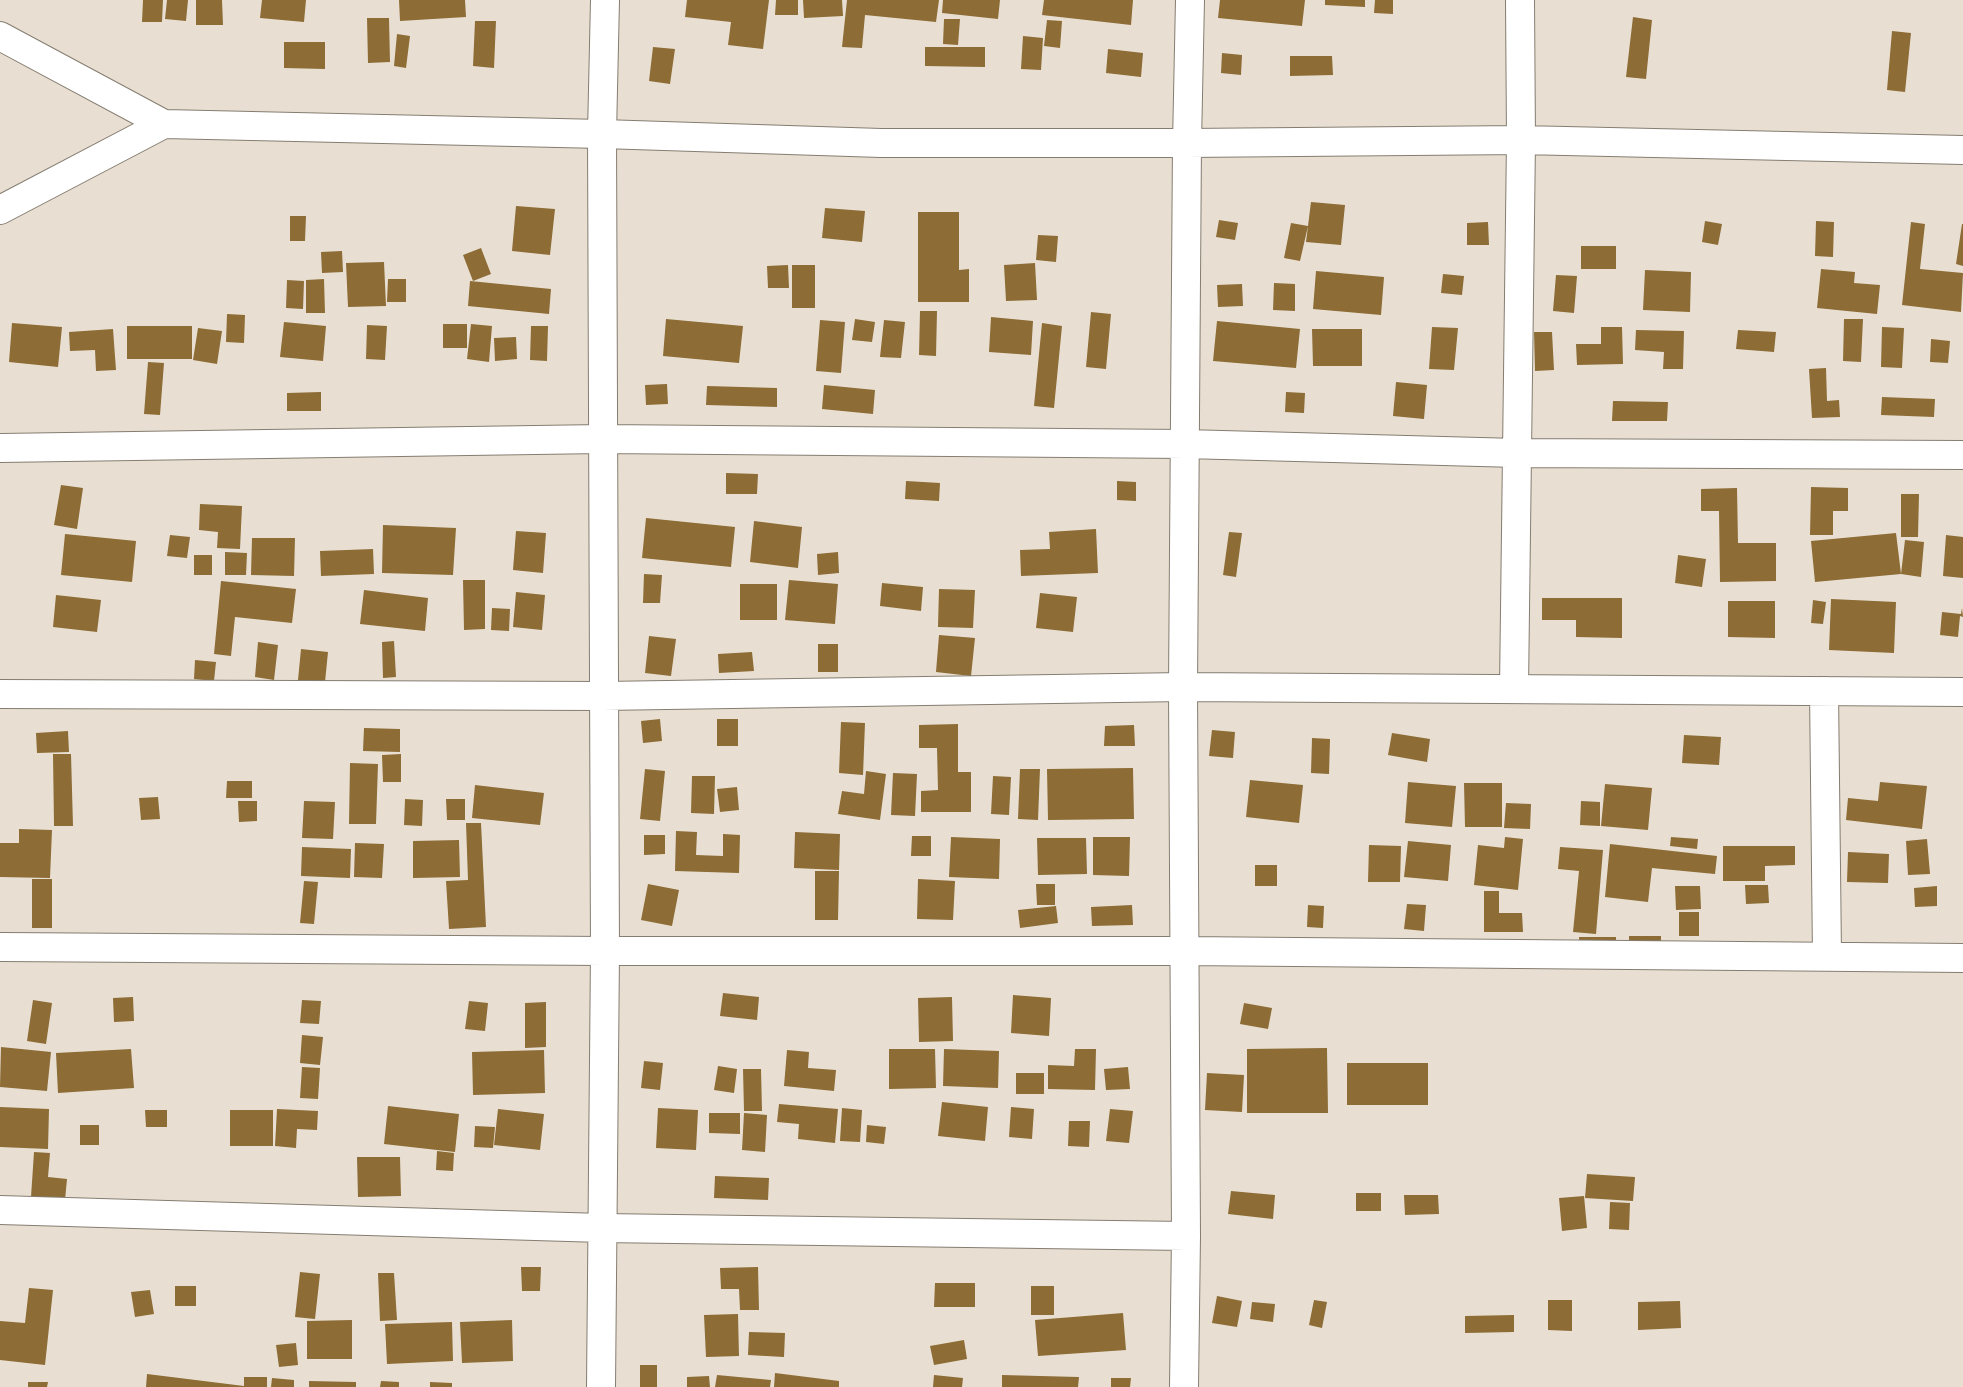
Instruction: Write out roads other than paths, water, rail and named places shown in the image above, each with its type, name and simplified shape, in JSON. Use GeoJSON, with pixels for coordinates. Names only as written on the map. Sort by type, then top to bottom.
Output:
{"type":"FeatureCollection","features":[{"type":"Feature","properties":{"kind":"street"},"geometry":{"type":"LineString","coordinates":[[601,1387],[605,951],[602,134],[605,0]]}},
{"type":"Feature","properties":{"kind":"street"},"geometry":{"type":"LineString","coordinates":[[1184,1387],[1186,1236],[1183,687],[1187,143],[1190,0]]}},
{"type":"Feature","properties":{"kind":"street"},"geometry":{"type":"LineString","coordinates":[[1514,688],[1521,140],[1520,0]]}},
{"type":"Feature","properties":{"kind":"street"},"geometry":{"type":"LineString","coordinates":[[0,36],[164,124],[602,134],[881,143],[1521,140],[1963,150]]}},
{"type":"Feature","properties":{"kind":"street"},"geometry":{"type":"LineString","coordinates":[[0,210],[164,124]]}},
{"type":"Feature","properties":{"kind":"street"},"geometry":{"type":"LineString","coordinates":[[0,448],[602,438],[1185,444],[1517,453],[1963,455]]}},
{"type":"Feature","properties":{"kind":"street"},"geometry":{"type":"LineString","coordinates":[[0,694],[603,696],[1183,687],[1963,692]]}},
{"type":"Feature","properties":{"kind":"street"},"geometry":{"type":"LineString","coordinates":[[1824,691],[1827,956]]}},
{"type":"Feature","properties":{"kind":"street"},"geometry":{"type":"LineString","coordinates":[[0,947],[605,951],[1185,951],[1963,958]]}},
{"type":"Feature","properties":{"kind":"street"},"geometry":{"type":"LineString","coordinates":[[0,1210],[602,1228],[1186,1236]]}}]}
